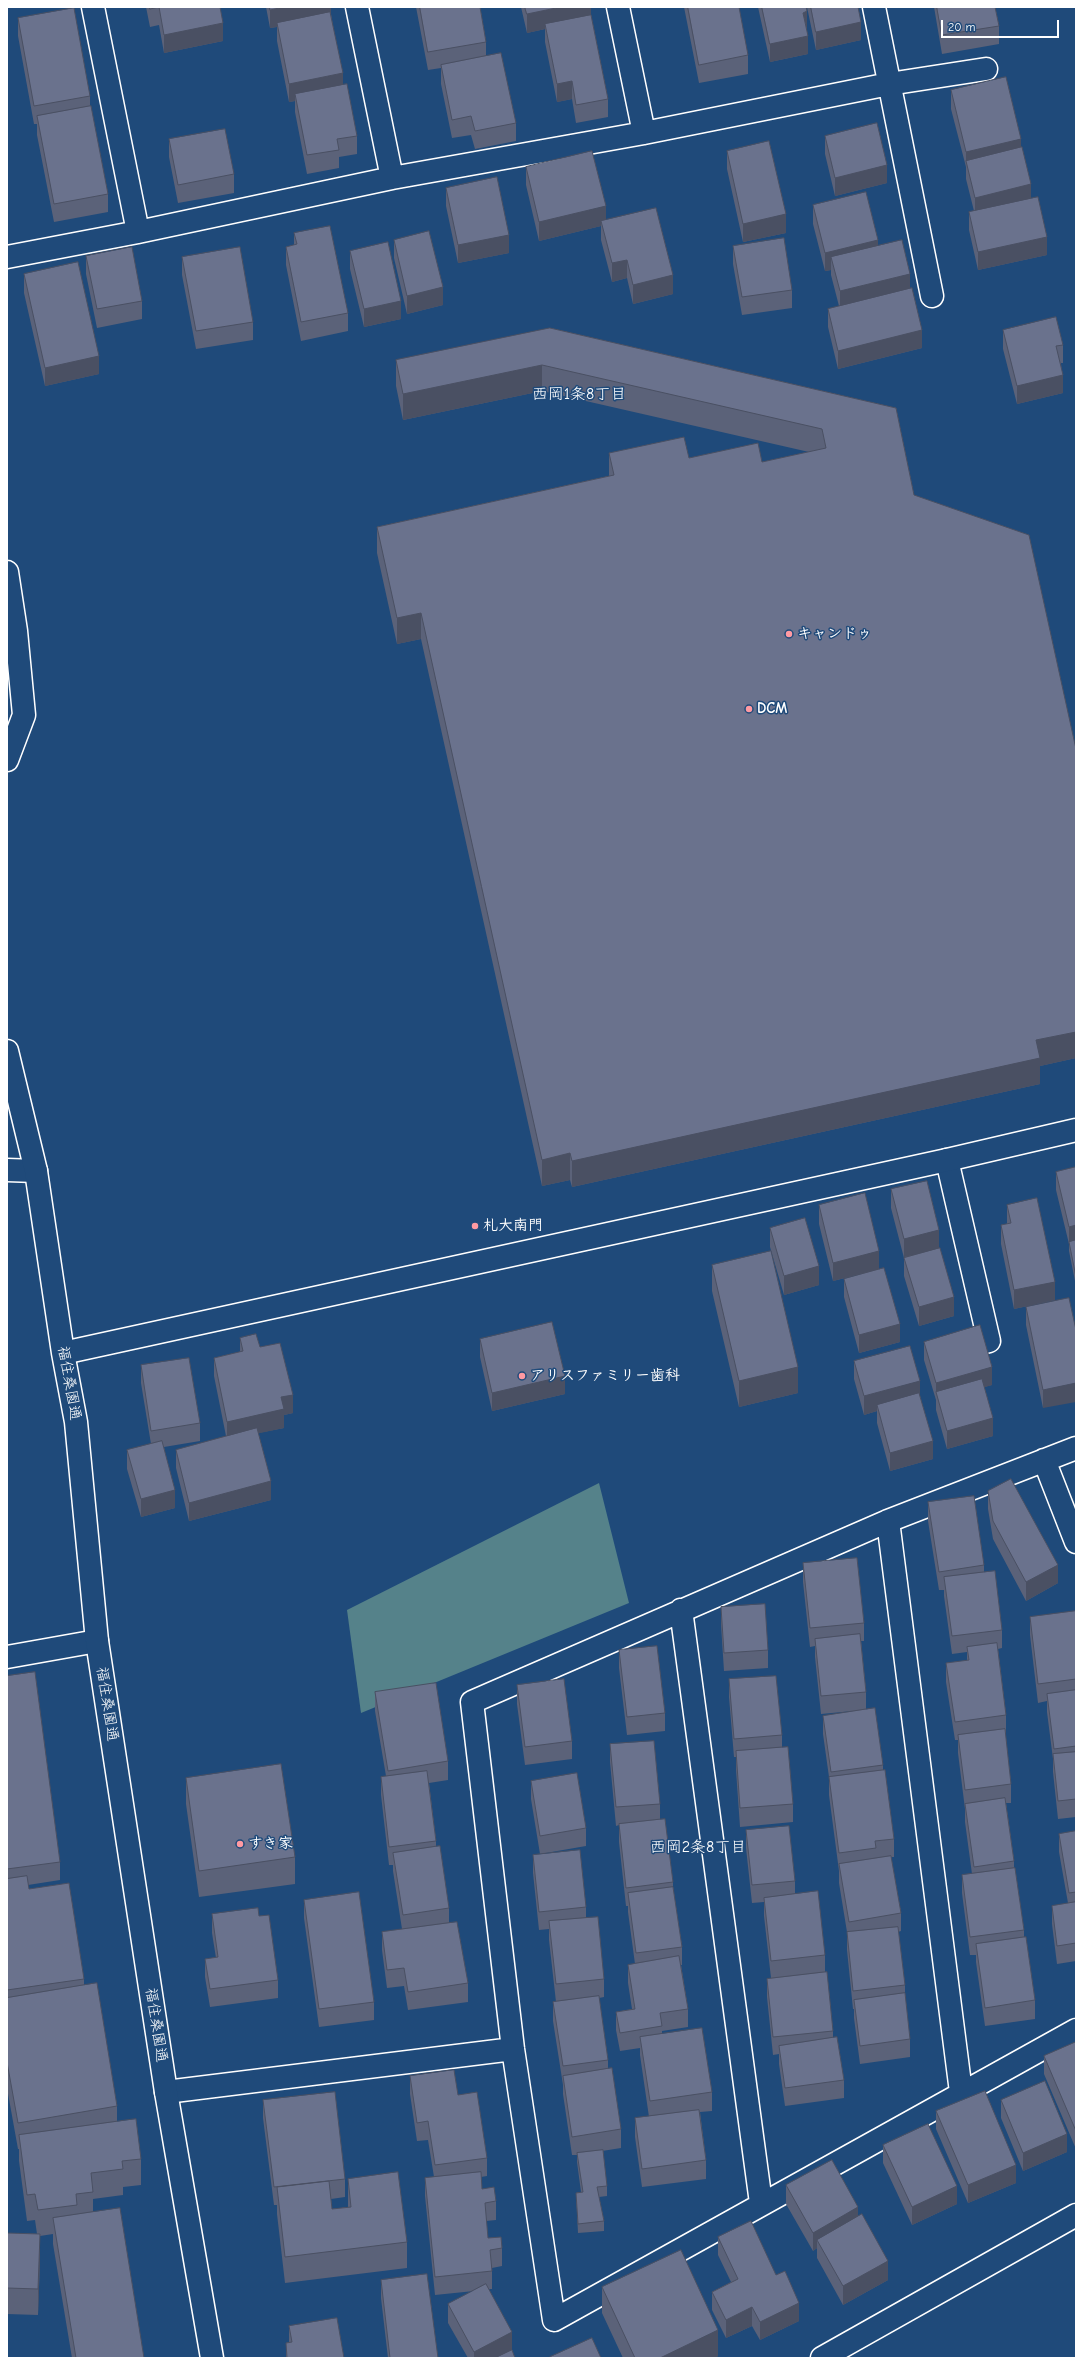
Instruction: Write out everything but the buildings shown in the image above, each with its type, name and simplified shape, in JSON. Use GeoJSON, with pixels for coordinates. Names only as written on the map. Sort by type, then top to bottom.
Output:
{"type":"FeatureCollection","features":[{"type":"Feature","properties":{"kind":"street"},"geometry":{"type":"LineString","coordinates":[[93,7],[138,232]]}},
{"type":"Feature","properties":{"kind":"street"},"geometry":{"type":"LineString","coordinates":[[357,7],[392,178]]}},
{"type":"Feature","properties":{"kind":"street"},"geometry":{"type":"LineString","coordinates":[[618,7],[644,133]]}},
{"type":"Feature","properties":{"kind":"street"},"geometry":{"type":"LineString","coordinates":[[874,7],[932,296]]}},
{"type":"Feature","properties":{"kind":"street"},"geometry":{"type":"LineString","coordinates":[[7,257],[138,232],[392,178],[644,133],[889,84],[986,69]]}},
{"type":"Feature","properties":{"kind":"street"},"geometry":{"type":"LineString","coordinates":[[7,572],[16,631],[24,715],[7,760]]}},
{"type":"Feature","properties":{"kind":"street","name":"福住桑園通"},"geometry":{"type":"LineString","coordinates":[[7,1051],[36,1171],[63,1353],[76,1422],[97,1641],[166,2092],[212,2358]]}},
{"type":"Feature","properties":{"kind":"street"},"geometry":{"type":"LineString","coordinates":[[63,1353],[120,1342],[947,1160],[1076,1130]]}},
{"type":"Feature","properties":{"kind":"street"},"geometry":{"type":"LineString","coordinates":[[938,1354],[988,1341],[947,1160]]}},
{"type":"Feature","properties":{"kind":"street"},"geometry":{"type":"LineString","coordinates":[[7,1170],[36,1171]]}},
{"type":"Feature","properties":{"kind":"street"},"geometry":{"type":"LineString","coordinates":[[1076,1448],[888,1521],[472,1702],[512,2049],[554,2320],[961,2092],[1076,2030]]}},
{"type":"Feature","properties":{"kind":"street"},"geometry":{"type":"LineString","coordinates":[[1044,1460],[1076,1542]]}},
{"type":"Feature","properties":{"kind":"street"},"geometry":{"type":"LineString","coordinates":[[888,1521],[961,2092]]}},
{"type":"Feature","properties":{"kind":"street"},"geometry":{"type":"LineString","coordinates":[[681,1610],[761,2204]]}},
{"type":"Feature","properties":{"kind":"street"},"geometry":{"type":"LineString","coordinates":[[7,1657],[97,1641]]}},
{"type":"Feature","properties":{"kind":"street"},"geometry":{"type":"LineString","coordinates":[[166,2092],[512,2049]]}},
{"type":"Feature","properties":{"kind":"street"},"geometry":{"type":"LineString","coordinates":[[822,2358],[1076,2215]]}},
{"type":"Feature","properties":{"kind":"green space"},"geometry":{"type":"Polygon","coordinates":[[[599,1483],[629,1603],[361,1713],[347,1610],[599,1483]]]}},
{"type":"Feature","properties":{"kind":"place","name":"キャンドゥ"},"geometry":{"type":"Point","coordinates":[789,634]}},
{"type":"Feature","properties":{"kind":"place","name":"DCM"},"geometry":{"type":"Point","coordinates":[749,709]}},
{"type":"Feature","properties":{"kind":"place","name":"札大南門"},"geometry":{"type":"Point","coordinates":[475,1226]}},
{"type":"Feature","properties":{"kind":"place","name":"アリスファミリー歯科"},"geometry":{"type":"Point","coordinates":[522,1376]}},
{"type":"Feature","properties":{"kind":"place","name":"すき家"},"geometry":{"type":"Point","coordinates":[240,1844]}},
{"type":"Feature","properties":{"kind":"district","name":"西岡1条8丁目"},"geometry":{"type":"Point","coordinates":[579,394]}},
{"type":"Feature","properties":{"kind":"district","name":"西岡2条8丁目"},"geometry":{"type":"Point","coordinates":[698,1847]}}]}
